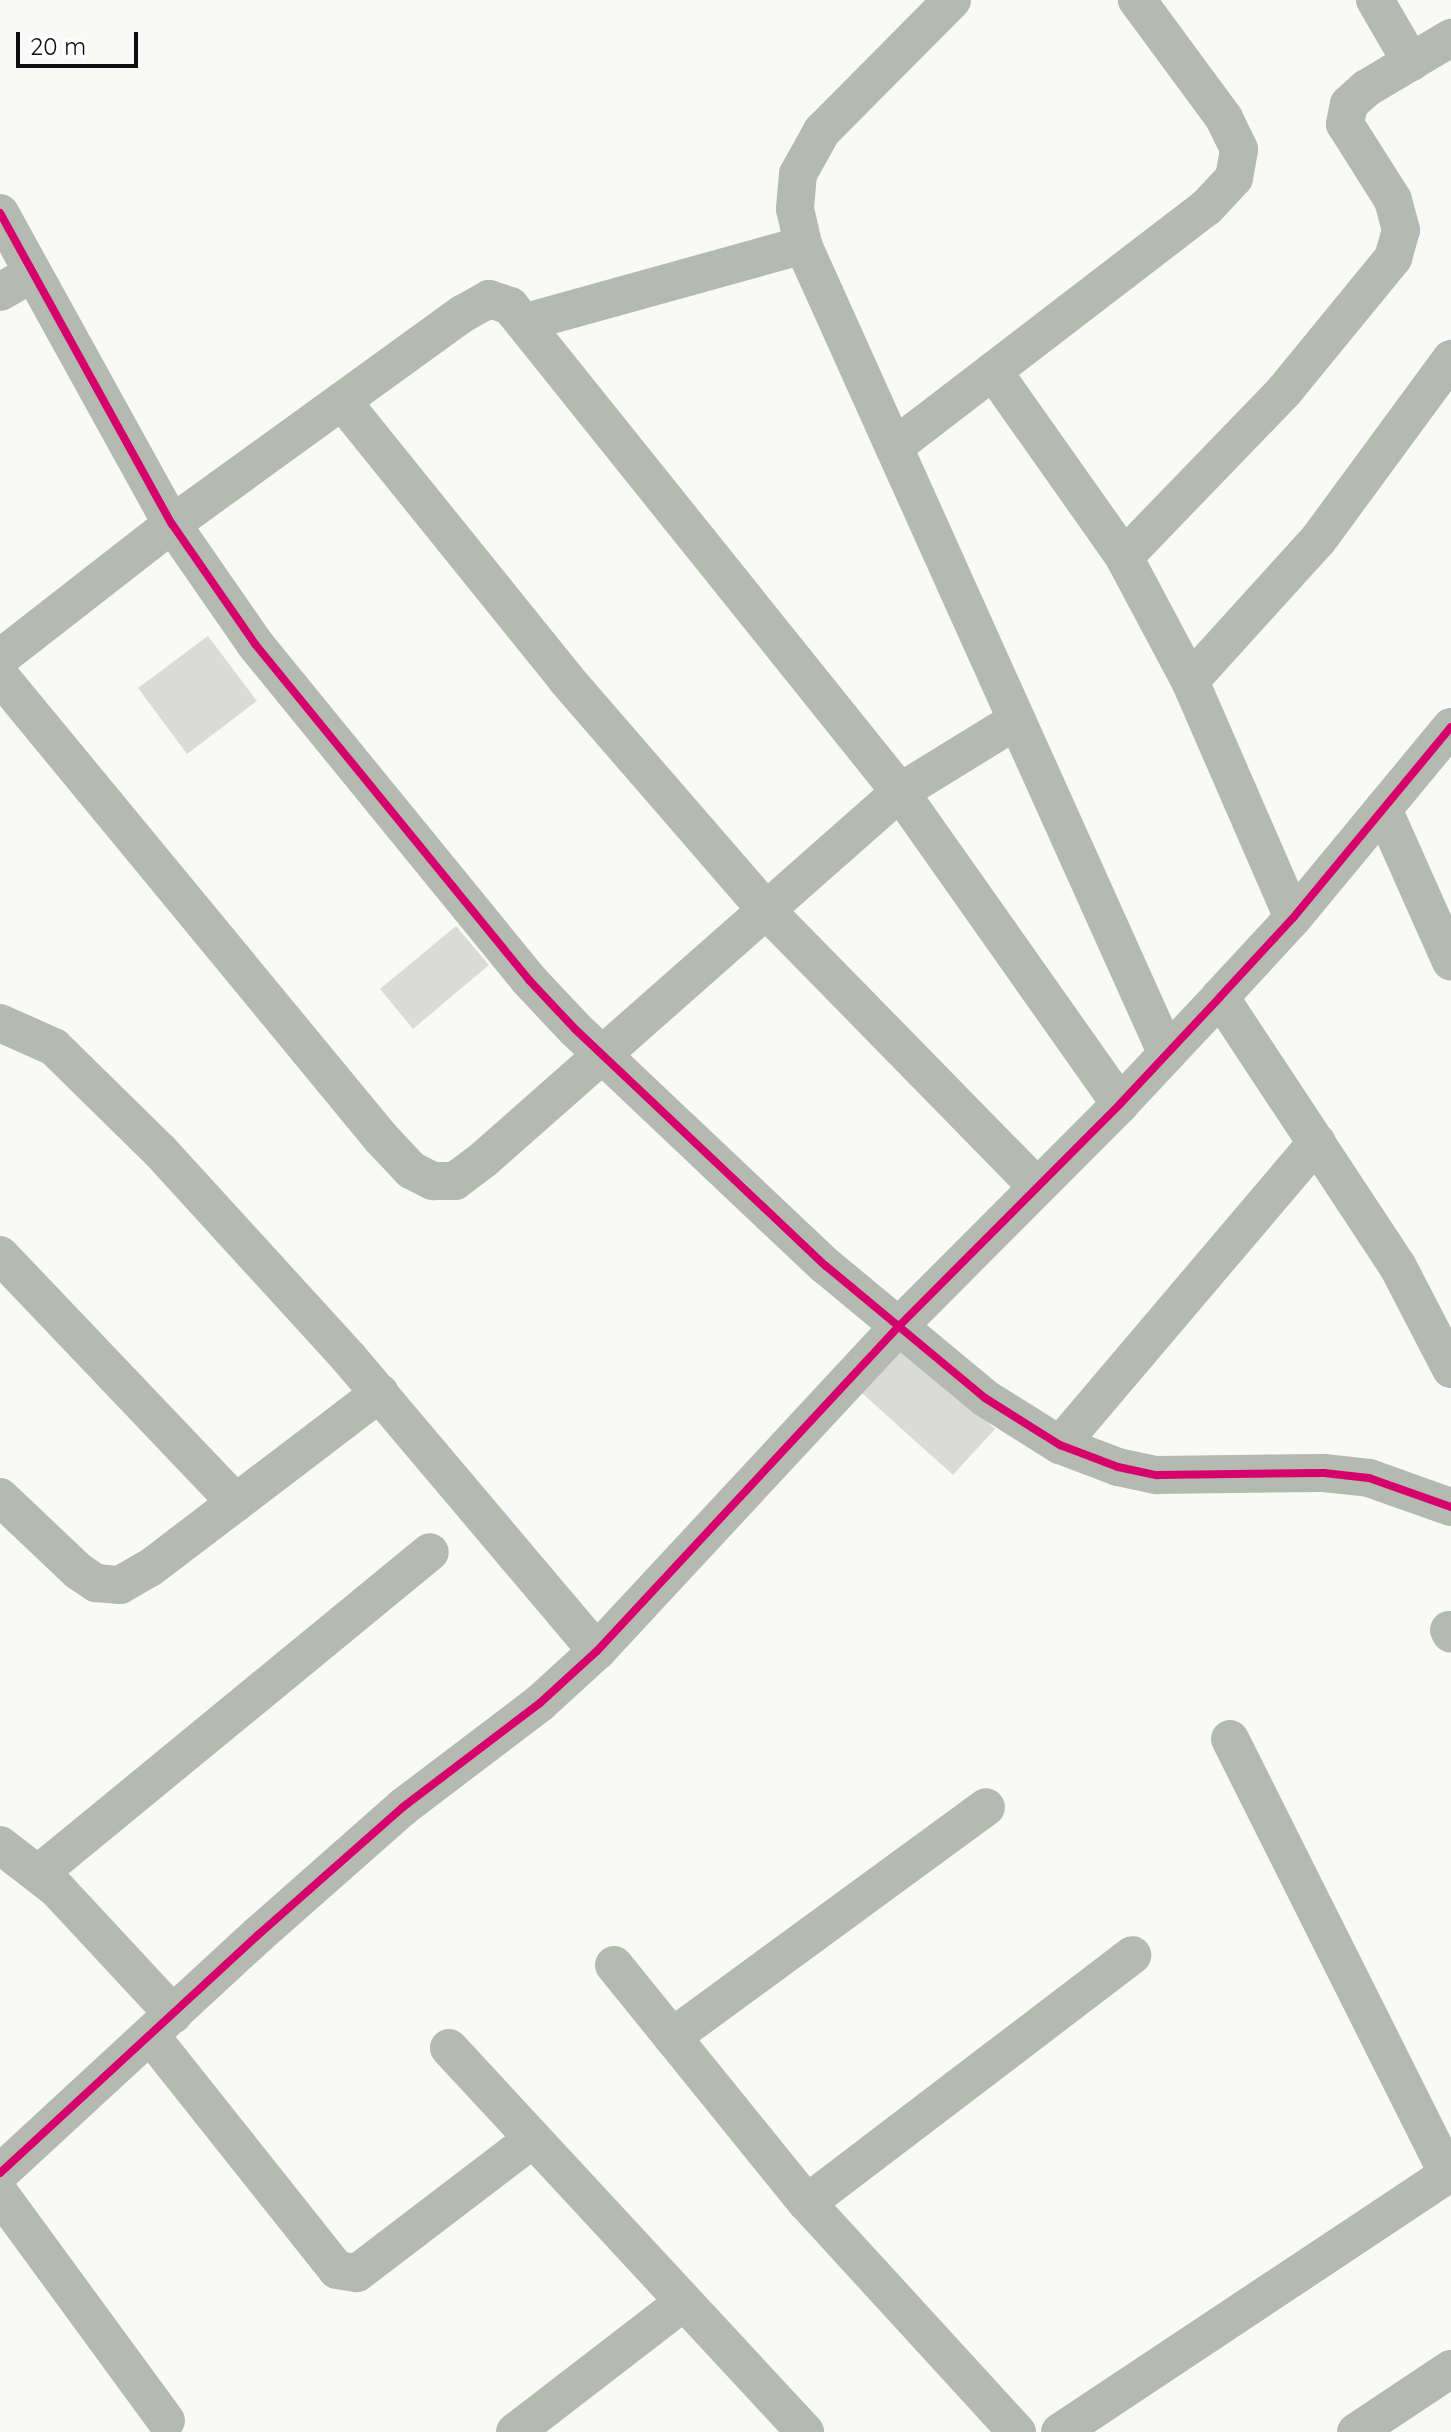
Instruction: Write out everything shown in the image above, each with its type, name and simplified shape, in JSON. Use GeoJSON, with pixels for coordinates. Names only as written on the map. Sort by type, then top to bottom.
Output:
{"type":"FeatureCollection","features":[{"type":"Feature","properties":{"kind":"street"},"geometry":{"type":"LineString","coordinates":[[952,0],[822,131],[798,174],[795,209],[803,245],[1167,1054]]}},
{"type":"Feature","properties":{"kind":"street"},"geometry":{"type":"LineString","coordinates":[[894,447],[1206,208],[1234,178],[1239,149],[1224,118],[1137,0]]}},
{"type":"Feature","properties":{"kind":"street"},"geometry":{"type":"LineString","coordinates":[[1375,0],[1411,62]]}},
{"type":"Feature","properties":{"kind":"street"},"geometry":{"type":"LineString","coordinates":[[1124,557],[1285,390],[1393,258],[1401,230],[1393,200],[1345,124],[1349,104],[1367,88],[1451,38]]}},
{"type":"Feature","properties":{"kind":"street"},"geometry":{"type":"LineString","coordinates":[[0,213],[172,524],[255,644],[529,980],[602,1055],[826,1266],[985,1398],[1060,1445],[1118,1467],[1157,1475],[1324,1473],[1369,1478],[1451,1507]]}},
{"type":"Feature","properties":{"kind":"street"},"geometry":{"type":"LineString","coordinates":[[526,322],[803,245]]}},
{"type":"Feature","properties":{"kind":"street"},"geometry":{"type":"LineString","coordinates":[[0,292],[33,273]]}},
{"type":"Feature","properties":{"kind":"street"},"geometry":{"type":"LineString","coordinates":[[0,658],[172,524],[464,313],[489,299],[510,306],[526,322],[900,792],[1120,1104]]}},
{"type":"Feature","properties":{"kind":"street"},"geometry":{"type":"LineString","coordinates":[[1190,681],[1318,540],[1451,359]]}},
{"type":"Feature","properties":{"kind":"street"},"geometry":{"type":"LineString","coordinates":[[993,371],[1124,557],[1190,681],[1293,918]]}},
{"type":"Feature","properties":{"kind":"street"},"geometry":{"type":"LineString","coordinates":[[342,401],[566,679],[767,911],[1037,1187]]}},
{"type":"Feature","properties":{"kind":"street"},"geometry":{"type":"LineString","coordinates":[[0,676],[411,1170],[433,1181],[455,1181],[900,792],[1017,720]]}},
{"type":"Feature","properties":{"kind":"street"},"geometry":{"type":"LineString","coordinates":[[166,2421],[1,2175],[161,2024],[403,1807],[540,1703],[597,1651],[899,1326],[1120,1104],[1220,997],[1293,918],[1451,727]]}},
{"type":"Feature","properties":{"kind":"street"},"geometry":{"type":"LineString","coordinates":[[1383,809],[1451,962]]}},
{"type":"Feature","properties":{"kind":"street"},"geometry":{"type":"LineString","coordinates":[[1220,997],[1397,1265],[1451,1369]]}},
{"type":"Feature","properties":{"kind":"street"},"geometry":{"type":"LineString","coordinates":[[0,1023],[54,1047],[150,1140],[380,1393],[597,1651]]}},
{"type":"Feature","properties":{"kind":"street"},"geometry":{"type":"LineString","coordinates":[[1060,1445],[1317,1142]]}},
{"type":"Feature","properties":{"kind":"street"},"geometry":{"type":"LineString","coordinates":[[0,1255],[236,1503]]}},
{"type":"Feature","properties":{"kind":"street"},"geometry":{"type":"LineString","coordinates":[[0,1497],[78,1571],[96,1583],[120,1585],[150,1568],[380,1393]]}},
{"type":"Feature","properties":{"kind":"street"},"geometry":{"type":"LineString","coordinates":[[38,1874],[430,1552]]}},
{"type":"Feature","properties":{"kind":"street"},"geometry":{"type":"LineString","coordinates":[[1060,2432],[1450,2173],[1230,1739]]}},
{"type":"Feature","properties":{"kind":"street"},"geometry":{"type":"LineString","coordinates":[[672,2037],[986,1807]]}},
{"type":"Feature","properties":{"kind":"street"},"geometry":{"type":"LineString","coordinates":[[0,1845],[57,1889],[161,2024],[337,2270],[357,2273],[533,2139]]}},
{"type":"Feature","properties":{"kind":"street"},"geometry":{"type":"LineString","coordinates":[[807,2203],[1132,1955]]}},
{"type":"Feature","properties":{"kind":"street"},"geometry":{"type":"LineString","coordinates":[[614,1965],[807,2203],[1017,2432]]}},
{"type":"Feature","properties":{"kind":"street"},"geometry":{"type":"LineString","coordinates":[[449,2048],[805,2432]]}},
{"type":"Feature","properties":{"kind":"street"},"geometry":{"type":"LineString","coordinates":[[515,2432],[684,2302]]}},
{"type":"Feature","properties":{"kind":"street"},"geometry":{"type":"LineString","coordinates":[[1364,2430],[1451,2369]]}},
{"type":"Feature","properties":{"kind":"building"},"geometry":{"type":"Polygon","coordinates":[[[208,636],[257,701],[187,754],[138,688],[208,636]]]}},
{"type":"Feature","properties":{"kind":"building"},"geometry":{"type":"Polygon","coordinates":[[[456,926],[489,965],[413,1029],[380,989],[456,926]]]}},
{"type":"Feature","properties":{"kind":"building"},"geometry":{"type":"Polygon","coordinates":[[[896,1339],[995,1429],[953,1475],[854,1386],[896,1339]]]}},
{"type":"Feature","properties":{"kind":"cycle path"},"geometry":{"type":"LineString","coordinates":[[0,213],[172,524],[255,644],[529,980],[575,1029],[826,1266],[985,1398],[1060,1445],[1118,1467],[1157,1475],[1324,1473],[1369,1478],[1451,1507]]}},
{"type":"Feature","properties":{"kind":"cycle path"},"geometry":{"type":"LineString","coordinates":[[0,2173],[258,1935],[403,1807],[540,1703],[597,1651],[899,1326],[1120,1104],[1220,997],[1293,918],[1451,727]]}}]}
